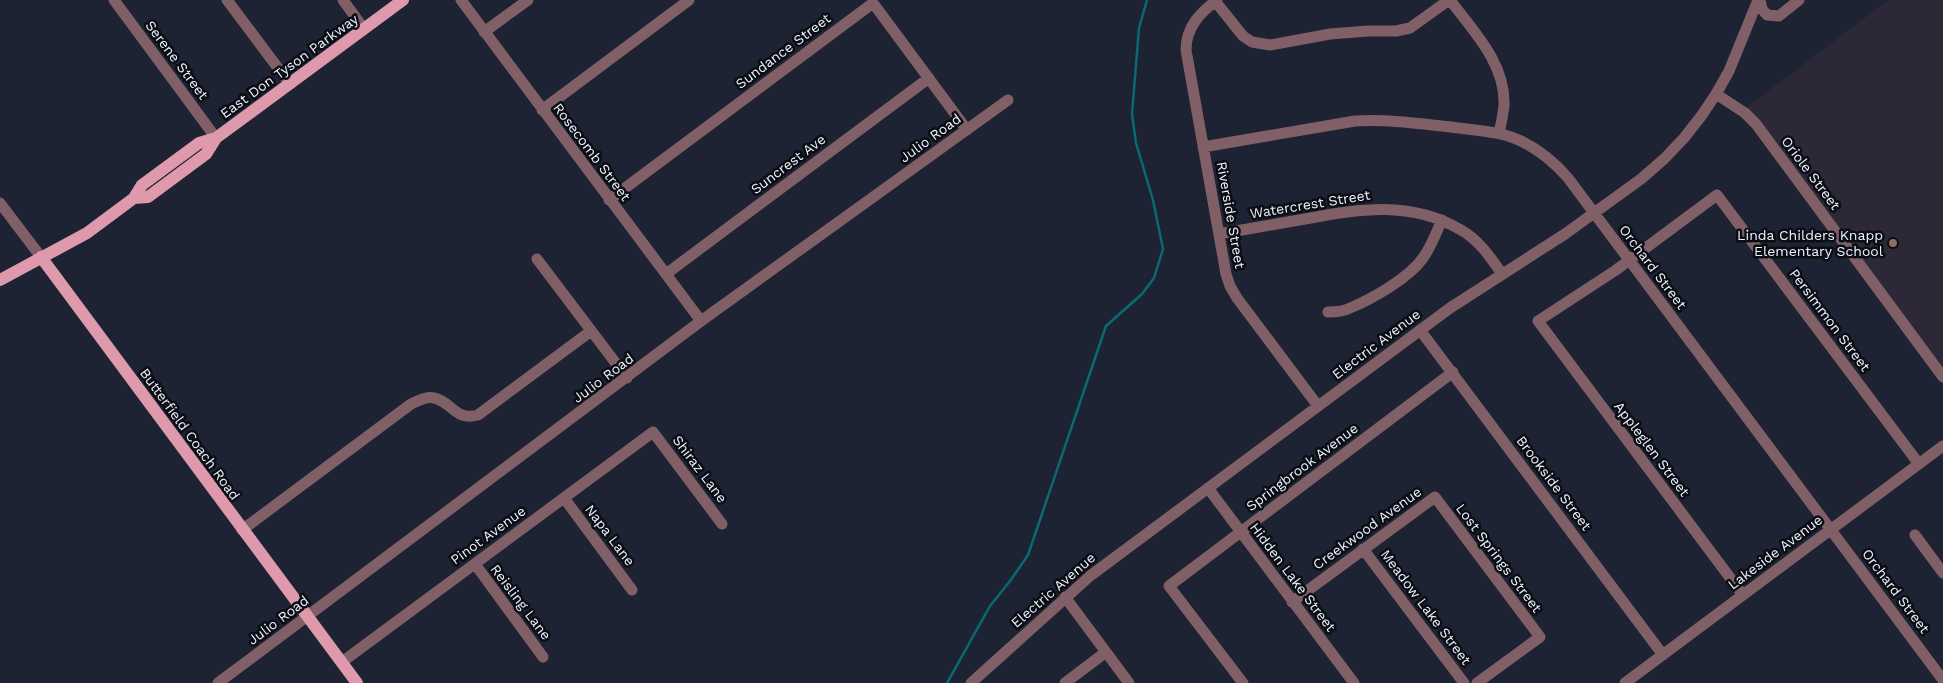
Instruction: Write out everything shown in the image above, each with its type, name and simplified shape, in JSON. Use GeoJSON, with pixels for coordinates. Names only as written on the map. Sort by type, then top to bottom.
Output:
{"type":"FeatureCollection","features":[{"type":"Feature","properties":{"kind":"main road","name":"East Don Tyson Parkway"},"geometry":{"type":"LineString","coordinates":[[0,280],[81,236],[134,198],[142,185],[199,143],[216,138],[403,0]]}},
{"type":"Feature","properties":{"kind":"main road","name":"Butterfield Coach Road"},"geometry":{"type":"LineString","coordinates":[[40,258],[357,683]]}},
{"type":"Feature","properties":{"kind":"street","name":"Serene Street"},"geometry":{"type":"LineString","coordinates":[[114,0],[216,138]]}},
{"type":"Feature","properties":{"kind":"street"},"geometry":{"type":"LineString","coordinates":[[227,0],[290,84]]}},
{"type":"Feature","properties":{"kind":"street"},"geometry":{"type":"LineString","coordinates":[[343,0],[364,29]]}},
{"type":"Feature","properties":{"kind":"street","name":"Rosecomb Street"},"geometry":{"type":"LineString","coordinates":[[460,0],[701,322]]}},
{"type":"Feature","properties":{"kind":"street"},"geometry":{"type":"LineString","coordinates":[[484,32],[528,0]]}},
{"type":"Feature","properties":{"kind":"street"},"geometry":{"type":"LineString","coordinates":[[542,110],[689,0]]}},
{"type":"Feature","properties":{"kind":"street"},"geometry":{"type":"LineString","coordinates":[[1216,0],[1243,36],[1252,42],[1270,45],[1330,34],[1396,31],[1410,28],[1450,0],[1490,54],[1498,68],[1504,106],[1499,134]]}},
{"type":"Feature","properties":{"kind":"street","name":"Riverside Street"},"geometry":{"type":"LineString","coordinates":[[1216,0],[1195,20],[1189,31],[1186,50],[1230,286],[1318,406]]}},
{"type":"Feature","properties":{"kind":"street"},"geometry":{"type":"LineString","coordinates":[[1759,0],[1762,9],[1767,15],[1779,16],[1799,0]]}},
{"type":"Feature","properties":{"kind":"street","name":"Electric Avenue"},"geometry":{"type":"LineString","coordinates":[[971,683],[1065,597],[1208,488],[1450,308],[1594,213],[1664,160],[1684,138],[1716,94],[1729,70],[1759,0]]}},
{"type":"Feature","properties":{"kind":"street","name":"Sundance Street"},"geometry":{"type":"LineString","coordinates":[[609,200],[873,3],[967,130]]}},
{"type":"Feature","properties":{"kind":"street","name":"Suncrest Ave"},"geometry":{"type":"LineString","coordinates":[[666,274],[929,78]]}},
{"type":"Feature","properties":{"kind":"street","name":"Oriole Street"},"geometry":{"type":"LineString","coordinates":[[1716,94],[1745,113],[1756,124],[1943,377]]}},
{"type":"Feature","properties":{"kind":"street","name":"Julio Road"},"geometry":{"type":"LineString","coordinates":[[218,683],[701,322],[1008,100]]}},
{"type":"Feature","properties":{"kind":"street","name":"Orchard Street"},"geometry":{"type":"LineString","coordinates":[[1203,146],[1363,120],[1399,120],[1499,134],[1521,141],[1540,151],[1556,165],[1594,213],[1943,680]]}},
{"type":"Feature","properties":{"kind":"street","name":"Persimmon Street"},"geometry":{"type":"LineString","coordinates":[[1629,260],[1717,195],[1919,464]]}},
{"type":"Feature","properties":{"kind":"street","name":"Butterfield Coach Road"},"geometry":{"type":"LineString","coordinates":[[0,202],[40,258]]}},
{"type":"Feature","properties":{"kind":"street","name":"Watercrest Street"},"geometry":{"type":"LineString","coordinates":[[1219,234],[1350,211],[1374,208],[1400,210],[1424,214],[1462,230],[1476,241],[1502,274]]}},
{"type":"Feature","properties":{"kind":"street"},"geometry":{"type":"LineString","coordinates":[[1328,312],[1350,309],[1410,273],[1431,246],[1442,220]]}},
{"type":"Feature","properties":{"kind":"street"},"geometry":{"type":"LineString","coordinates":[[537,259],[627,378]]}},
{"type":"Feature","properties":{"kind":"street","name":"Appleglen Street"},"geometry":{"type":"LineString","coordinates":[[1629,260],[1538,321],[1743,595]]}},
{"type":"Feature","properties":{"kind":"street","name":"Brookside Street"},"geometry":{"type":"LineString","coordinates":[[1420,330],[1663,655]]}},
{"type":"Feature","properties":{"kind":"street"},"geometry":{"type":"LineString","coordinates":[[242,530],[411,404],[434,397],[459,415],[469,418],[478,416],[591,331]]}},
{"type":"Feature","properties":{"kind":"street","name":"Springbrook Avenue"},"geometry":{"type":"LineString","coordinates":[[1243,683],[1169,586],[1452,372]]}},
{"type":"Feature","properties":{"kind":"street","name":"Pinot Avenue"},"geometry":{"type":"LineString","coordinates":[[342,662],[653,432]]}},
{"type":"Feature","properties":{"kind":"street","name":"Shiraz Lane"},"geometry":{"type":"LineString","coordinates":[[653,432],[722,524]]}},
{"type":"Feature","properties":{"kind":"street","name":"Lakeside Avenue"},"geometry":{"type":"LineString","coordinates":[[1625,683],[1943,446]]}},
{"type":"Feature","properties":{"kind":"street","name":"Hidden Lake Street"},"geometry":{"type":"LineString","coordinates":[[1208,488],[1354,683]]}},
{"type":"Feature","properties":{"kind":"street","name":"Creekwood Avenue"},"geometry":{"type":"LineString","coordinates":[[1292,602],[1435,497]]}},
{"type":"Feature","properties":{"kind":"street","name":"Lost Springs Street"},"geometry":{"type":"LineString","coordinates":[[1435,497],[1540,637],[1477,683]]}},
{"type":"Feature","properties":{"kind":"street","name":"Napa Lane"},"geometry":{"type":"LineString","coordinates":[[564,498],[632,590]]}},
{"type":"Feature","properties":{"kind":"street"},"geometry":{"type":"LineString","coordinates":[[1915,535],[1939,560],[1943,573]]}},
{"type":"Feature","properties":{"kind":"street","name":"Meadow Lake Street"},"geometry":{"type":"LineString","coordinates":[[1363,550],[1464,683]]}},
{"type":"Feature","properties":{"kind":"street","name":"Reisling Lane"},"geometry":{"type":"LineString","coordinates":[[475,564],[543,657]]}},
{"type":"Feature","properties":{"kind":"street"},"geometry":{"type":"LineString","coordinates":[[1065,597],[1129,683]]}},
{"type":"Feature","properties":{"kind":"street"},"geometry":{"type":"LineString","coordinates":[[1065,683],[1106,652]]}},
{"type":"Feature","properties":{"kind":"shaded area","name":"Linda Childers Knapp Elementary School"},"geometry":{"type":"Polygon","coordinates":[[[1888,0],[1943,0],[1943,377],[1742,111],[1888,0]]]}},
{"type":"Feature","properties":{"kind":"waterway"},"geometry":{"type":"LineString","coordinates":[[947,683],[990,606],[1028,555],[1106,326],[1142,294],[1154,278],[1163,249],[1153,200],[1136,143],[1132,114],[1139,28],[1147,0]]}},
{"type":"Feature","properties":{"kind":"place","name":"Linda Childers Knapp Elementary School"},"geometry":{"type":"Point","coordinates":[1893,243]}}]}
